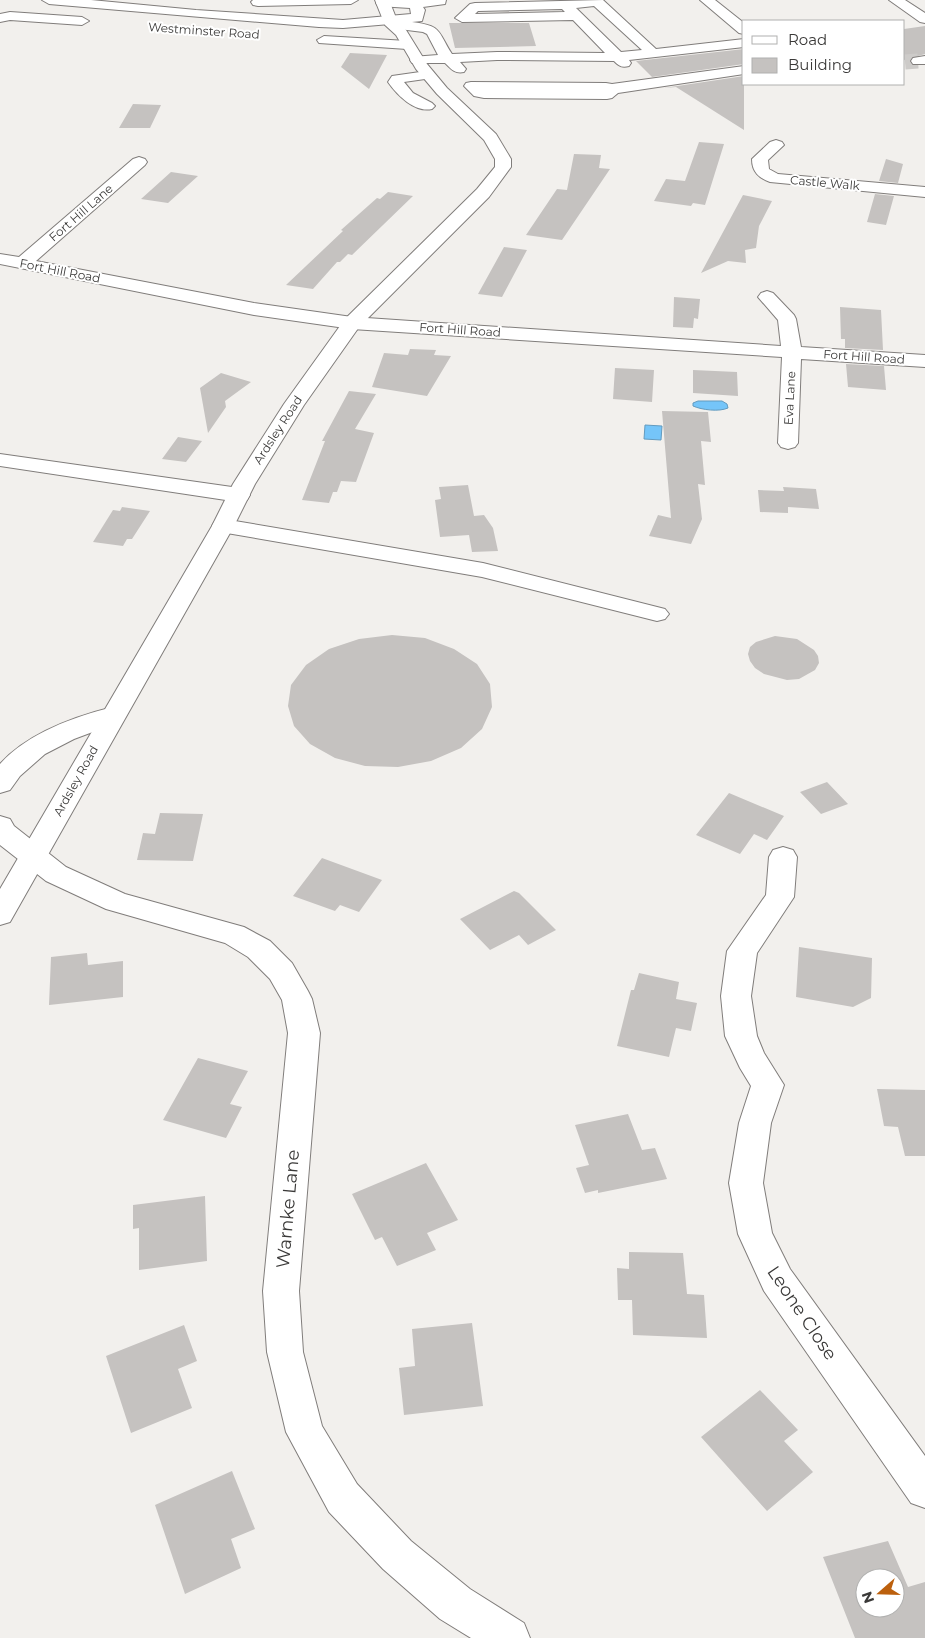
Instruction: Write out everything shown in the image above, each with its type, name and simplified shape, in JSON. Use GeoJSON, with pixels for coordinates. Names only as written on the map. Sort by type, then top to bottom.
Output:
{"type":"FeatureCollection","features":[{"type":"Feature","properties":{"kind":"street"},"geometry":{"type":"LineString","coordinates":[[49,0],[196,14],[343,24],[391,22],[417,18],[418,10],[415,4]]}},
{"type":"Feature","properties":{"kind":"street"},"geometry":{"type":"LineString","coordinates":[[254,0],[257,2],[283,3],[351,0]]}},
{"type":"Feature","properties":{"kind":"street"},"geometry":{"type":"LineString","coordinates":[[708,1],[727,0]]}},
{"type":"Feature","properties":{"kind":"street"},"geometry":{"type":"LineString","coordinates":[[896,0],[925,21]]}},
{"type":"Feature","properties":{"kind":"street"},"geometry":{"type":"LineString","coordinates":[[196,14],[208,1]]}},
{"type":"Feature","properties":{"kind":"street"},"geometry":{"type":"LineString","coordinates":[[382,1],[415,4],[440,1]]}},
{"type":"Feature","properties":{"kind":"street","name":"Ardsley Road"},"geometry":{"type":"LineString","coordinates":[[0,914],[223,526],[244,484],[294,404],[352,323],[483,192],[503,167],[503,159],[490,137],[421,67],[401,33],[391,22],[382,1]]}},
{"type":"Feature","properties":{"kind":"street"},"geometry":{"type":"LineString","coordinates":[[575,16],[462,18],[475,7],[565,5],[596,1],[653,53]]}},
{"type":"Feature","properties":{"kind":"street"},"geometry":{"type":"LineString","coordinates":[[708,1],[742,28]]}},
{"type":"Feature","properties":{"kind":"street"},"geometry":{"type":"LineString","coordinates":[[453,63],[562,70],[615,71],[624,69],[626,65],[619,57],[565,5]]}},
{"type":"Feature","properties":{"kind":"street"},"geometry":{"type":"LineString","coordinates":[[3,14],[99,23]]}},
{"type":"Feature","properties":{"kind":"street"},"geometry":{"type":"LineString","coordinates":[[537,17],[549,30]]}},
{"type":"Feature","properties":{"kind":"street"},"geometry":{"type":"LineString","coordinates":[[911,24],[925,21]]}},
{"type":"Feature","properties":{"kind":"street"},"geometry":{"type":"LineString","coordinates":[[391,22],[416,26],[433,32],[453,63],[467,76],[471,86],[606,86],[611,89],[742,70]]}},
{"type":"Feature","properties":{"kind":"street"},"geometry":{"type":"LineString","coordinates":[[312,39],[408,45]]}},
{"type":"Feature","properties":{"kind":"street"},"geometry":{"type":"LineString","coordinates":[[562,43],[574,57]]}},
{"type":"Feature","properties":{"kind":"street"},"geometry":{"type":"LineString","coordinates":[[427,106],[408,96],[395,82],[397,79],[405,77],[421,67],[497,56],[619,57],[742,43]]}},
{"type":"Feature","properties":{"kind":"street"},"geometry":{"type":"LineString","coordinates":[[562,70],[572,64],[574,57]]}},
{"type":"Feature","properties":{"kind":"street"},"geometry":{"type":"LineString","coordinates":[[442,90],[443,77],[453,63]]}},
{"type":"Feature","properties":{"kind":"street","name":"Castle Walk"},"geometry":{"type":"LineString","coordinates":[[776,145],[760,159],[760,167],[764,174],[776,179],[925,192]]}},
{"type":"Feature","properties":{"kind":"street","name":"Fort Hill Lane"},"geometry":{"type":"LineString","coordinates":[[23,263],[139,162]]}},
{"type":"Feature","properties":{"kind":"street","name":"Fort Hill Road"},"geometry":{"type":"LineString","coordinates":[[0,259],[254,309],[352,323],[925,361]]}},
{"type":"Feature","properties":{"kind":"street","name":"Eva Lane"},"geometry":{"type":"LineString","coordinates":[[767,297],[787,319],[792,353],[788,443]]}},
{"type":"Feature","properties":{"kind":"street"},"geometry":{"type":"LineString","coordinates":[[0,460],[239,495]]}},
{"type":"Feature","properties":{"kind":"street"},"geometry":{"type":"LineString","coordinates":[[223,526],[483,570],[657,614]]}},
{"type":"Feature","properties":{"kind":"street"},"geometry":{"type":"LineString","coordinates":[[0,784],[17,760],[34,748],[113,715]]}},
{"type":"Feature","properties":{"kind":"street","name":"Warnke Lane"},"geometry":{"type":"LineString","coordinates":[[0,826],[4,833],[56,874],[116,902],[234,935],[259,949],[281,971],[297,999],[304,1033],[280,1291],[284,1352],[305,1432],[343,1498],[397,1555],[455,1604],[509,1638]]}},
{"type":"Feature","properties":{"kind":"street","name":"Leone Close"},"geometry":{"type":"LineString","coordinates":[[783,857],[780,897],[742,951],[736,996],[741,1036],[751,1059],[768,1085],[755,1123],[746,1182],[755,1234],[777,1280],[925,1489]]}},
{"type":"Feature","properties":{"kind":"water"},"geometry":{"type":"Polygon","coordinates":[[[698,401],[722,401],[727,404],[728,408],[720,410],[701,409],[693,406],[693,403],[698,401]]]}},
{"type":"Feature","properties":{"kind":"water"},"geometry":{"type":"Polygon","coordinates":[[[645,425],[662,426],[661,440],[644,439],[645,425]]]}},
{"type":"Feature","properties":{"kind":"building"},"geometry":{"type":"Polygon","coordinates":[[[449,23],[529,23],[536,46],[455,48],[449,23]]]}},
{"type":"Feature","properties":{"kind":"building"},"geometry":{"type":"Polygon","coordinates":[[[925,26],[925,54],[905,60],[905,29],[925,26]]]}},
{"type":"Feature","properties":{"kind":"building"},"geometry":{"type":"Polygon","coordinates":[[[742,49],[742,64],[652,77],[636,61],[742,49]]]}},
{"type":"Feature","properties":{"kind":"building"},"geometry":{"type":"Polygon","coordinates":[[[350,53],[387,55],[369,89],[341,67],[350,53]]]}},
{"type":"Feature","properties":{"kind":"building"},"geometry":{"type":"Polygon","coordinates":[[[742,76],[742,85],[744,85],[744,130],[676,87],[664,88],[742,76]]]}},
{"type":"Feature","properties":{"kind":"building"},"geometry":{"type":"Polygon","coordinates":[[[133,104],[161,105],[150,128],[119,128],[133,104]]]}},
{"type":"Feature","properties":{"kind":"building"},"geometry":{"type":"Polygon","coordinates":[[[699,142],[724,144],[705,205],[693,203],[691,206],[654,201],[666,179],[685,181],[699,142]]]}},
{"type":"Feature","properties":{"kind":"building"},"geometry":{"type":"Polygon","coordinates":[[[574,154],[601,155],[599,168],[610,169],[562,240],[526,235],[557,189],[567,190],[574,154]]]}},
{"type":"Feature","properties":{"kind":"building"},"geometry":{"type":"Polygon","coordinates":[[[886,159],[903,164],[898,183],[879,181],[886,159]]]}},
{"type":"Feature","properties":{"kind":"building"},"geometry":{"type":"Polygon","coordinates":[[[171,172],[198,176],[168,203],[141,199],[171,172]]]}},
{"type":"Feature","properties":{"kind":"building"},"geometry":{"type":"Polygon","coordinates":[[[388,192],[413,196],[352,255],[348,254],[340,262],[337,262],[313,289],[286,285],[343,231],[341,230],[377,198],[380,199],[388,192]]]}},
{"type":"Feature","properties":{"kind":"building"},"geometry":{"type":"Polygon","coordinates":[[[875,194],[894,196],[886,225],[867,222],[875,194]]]}},
{"type":"Feature","properties":{"kind":"building"},"geometry":{"type":"Polygon","coordinates":[[[743,195],[772,201],[759,226],[756,248],[745,250],[746,263],[728,261],[701,273],[743,195]]]}},
{"type":"Feature","properties":{"kind":"building"},"geometry":{"type":"Polygon","coordinates":[[[504,247],[527,250],[502,297],[478,294],[504,247]]]}},
{"type":"Feature","properties":{"kind":"building"},"geometry":{"type":"Polygon","coordinates":[[[674,297],[700,299],[698,319],[694,318],[693,328],[673,327],[674,297]]]}},
{"type":"Feature","properties":{"kind":"building"},"geometry":{"type":"Polygon","coordinates":[[[840,307],[881,310],[883,350],[845,348],[845,339],[841,339],[840,307]]]}},
{"type":"Feature","properties":{"kind":"building"},"geometry":{"type":"Polygon","coordinates":[[[410,349],[436,350],[434,355],[451,356],[427,396],[372,387],[384,353],[408,355],[410,349]]]}},
{"type":"Feature","properties":{"kind":"building"},"geometry":{"type":"Polygon","coordinates":[[[846,364],[884,366],[886,390],[848,387],[846,364]]]}},
{"type":"Feature","properties":{"kind":"building"},"geometry":{"type":"Polygon","coordinates":[[[615,368],[654,370],[652,402],[613,399],[615,368]]]}},
{"type":"Feature","properties":{"kind":"building"},"geometry":{"type":"Polygon","coordinates":[[[693,370],[737,372],[738,396],[693,393],[693,370]]]}},
{"type":"Feature","properties":{"kind":"building"},"geometry":{"type":"Polygon","coordinates":[[[221,373],[251,382],[225,401],[226,407],[208,433],[200,388],[221,373]]]}},
{"type":"Feature","properties":{"kind":"building"},"geometry":{"type":"Polygon","coordinates":[[[349,391],[376,394],[355,429],[374,433],[356,482],[341,481],[337,492],[333,492],[329,503],[302,500],[325,441],[322,441],[349,391]]]}},
{"type":"Feature","properties":{"kind":"building"},"geometry":{"type":"Polygon","coordinates":[[[662,411],[708,412],[711,442],[701,441],[705,485],[698,484],[702,519],[691,544],[649,536],[658,515],[671,518],[662,411]]]}},
{"type":"Feature","properties":{"kind":"building"},"geometry":{"type":"Polygon","coordinates":[[[178,437],[202,441],[186,462],[162,459],[178,437]]]}},
{"type":"Feature","properties":{"kind":"building"},"geometry":{"type":"Polygon","coordinates":[[[468,485],[474,516],[484,515],[493,528],[498,551],[472,552],[469,535],[440,537],[435,500],[441,499],[439,487],[468,485]]]}},
{"type":"Feature","properties":{"kind":"building"},"geometry":{"type":"Polygon","coordinates":[[[783,487],[816,489],[819,509],[788,507],[788,513],[760,512],[758,490],[784,491],[783,487]]]}},
{"type":"Feature","properties":{"kind":"building"},"geometry":{"type":"Polygon","coordinates":[[[122,507],[150,511],[132,539],[127,539],[123,546],[93,542],[113,510],[120,511],[122,507]]]}},
{"type":"Feature","properties":{"kind":"building"},"geometry":{"type":"Polygon","coordinates":[[[392,635],[425,638],[454,649],[477,664],[490,684],[492,707],[482,729],[461,748],[431,761],[398,767],[365,766],[335,758],[310,744],[294,726],[288,706],[291,685],[306,665],[329,649],[359,639],[392,635]]]}},
{"type":"Feature","properties":{"kind":"building"},"geometry":{"type":"Polygon","coordinates":[[[775,636],[797,639],[814,650],[818,656],[819,663],[815,670],[799,679],[787,680],[764,674],[755,668],[748,654],[750,647],[756,642],[775,636]]]}},
{"type":"Feature","properties":{"kind":"building"},"geometry":{"type":"Polygon","coordinates":[[[827,782],[848,804],[821,814],[800,792],[827,782]]]}},
{"type":"Feature","properties":{"kind":"building"},"geometry":{"type":"Polygon","coordinates":[[[729,793],[784,816],[767,840],[754,834],[740,854],[696,835],[729,793]]]}},
{"type":"Feature","properties":{"kind":"building"},"geometry":{"type":"Polygon","coordinates":[[[160,813],[203,814],[193,861],[137,860],[143,833],[155,834],[160,813]]]}},
{"type":"Feature","properties":{"kind":"building"},"geometry":{"type":"Polygon","coordinates":[[[322,858],[382,880],[359,912],[340,905],[335,911],[293,896],[322,858]]]}},
{"type":"Feature","properties":{"kind":"building"},"geometry":{"type":"Polygon","coordinates":[[[514,891],[519,893],[556,930],[528,945],[519,935],[490,950],[460,919],[514,891]]]}},
{"type":"Feature","properties":{"kind":"building"},"geometry":{"type":"Polygon","coordinates":[[[799,947],[872,958],[871,998],[853,1007],[796,997],[799,947]]]}},
{"type":"Feature","properties":{"kind":"building"},"geometry":{"type":"Polygon","coordinates":[[[87,953],[88,965],[123,961],[123,997],[49,1005],[51,957],[87,953]]]}},
{"type":"Feature","properties":{"kind":"building"},"geometry":{"type":"Polygon","coordinates":[[[639,973],[679,982],[676,999],[697,1003],[691,1031],[676,1028],[669,1057],[617,1046],[631,990],[634,990],[639,973]]]}},
{"type":"Feature","properties":{"kind":"building"},"geometry":{"type":"Polygon","coordinates":[[[198,1058],[248,1071],[230,1104],[242,1107],[226,1138],[163,1120],[198,1058]]]}},
{"type":"Feature","properties":{"kind":"building"},"geometry":{"type":"Polygon","coordinates":[[[877,1089],[925,1090],[925,1156],[905,1156],[898,1127],[884,1126],[877,1089]]]}},
{"type":"Feature","properties":{"kind":"building"},"geometry":{"type":"Polygon","coordinates":[[[628,1114],[642,1150],[655,1148],[667,1179],[598,1193],[598,1190],[585,1193],[576,1168],[589,1165],[575,1125],[628,1114]]]}},
{"type":"Feature","properties":{"kind":"building"},"geometry":{"type":"Polygon","coordinates":[[[426,1163],[458,1220],[427,1233],[436,1250],[397,1266],[382,1237],[375,1240],[352,1194],[426,1163]]]}},
{"type":"Feature","properties":{"kind":"building"},"geometry":{"type":"Polygon","coordinates":[[[205,1196],[207,1261],[139,1270],[139,1228],[133,1229],[133,1205],[205,1196]]]}},
{"type":"Feature","properties":{"kind":"building"},"geometry":{"type":"Polygon","coordinates":[[[629,1252],[683,1253],[687,1294],[704,1295],[707,1338],[633,1335],[632,1300],[618,1300],[617,1268],[629,1269],[629,1252]]]}},
{"type":"Feature","properties":{"kind":"building"},"geometry":{"type":"Polygon","coordinates":[[[472,1323],[483,1406],[404,1415],[399,1368],[415,1366],[412,1329],[472,1323]]]}},
{"type":"Feature","properties":{"kind":"building"},"geometry":{"type":"Polygon","coordinates":[[[184,1325],[197,1361],[178,1369],[192,1408],[131,1433],[106,1356],[184,1325]]]}},
{"type":"Feature","properties":{"kind":"building"},"geometry":{"type":"Polygon","coordinates":[[[760,1390],[798,1430],[784,1441],[813,1472],[767,1511],[701,1437],[760,1390]]]}},
{"type":"Feature","properties":{"kind":"building"},"geometry":{"type":"Polygon","coordinates":[[[232,1471],[255,1529],[231,1539],[241,1568],[185,1594],[155,1505],[232,1471]]]}},
{"type":"Feature","properties":{"kind":"building"},"geometry":{"type":"Polygon","coordinates":[[[888,1541],[900,1568],[855,1568],[855,1618],[905,1618],[905,1580],[908,1587],[925,1582],[925,1638],[855,1638],[823,1557],[888,1541]]]}},
{"type":"Feature","properties":{"kind":"tunnel"},"geometry":{"type":"LineString","coordinates":[[905,62],[918,61]]}}]}
